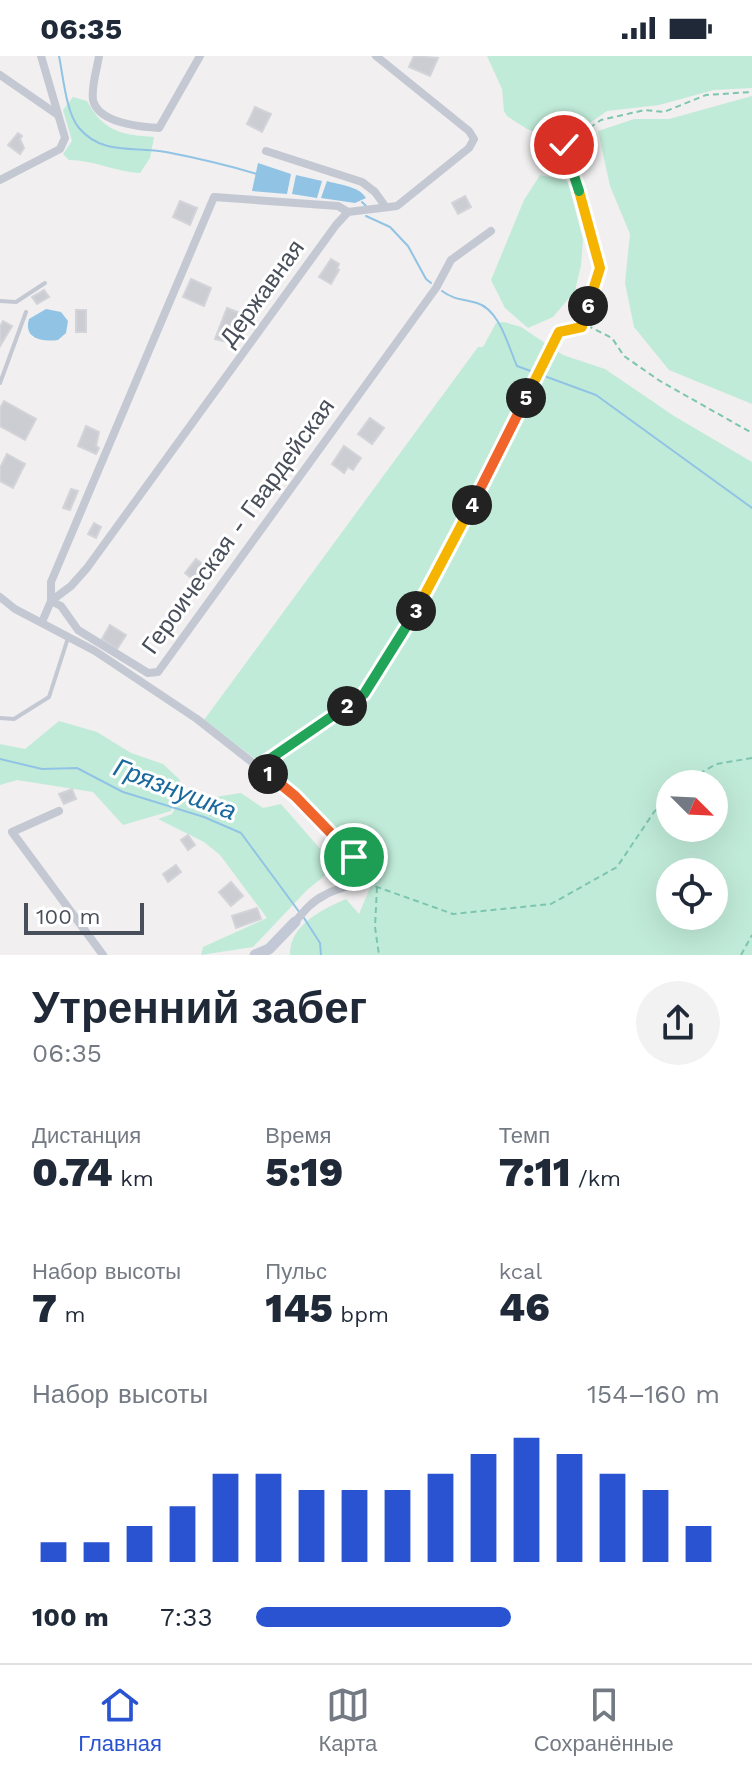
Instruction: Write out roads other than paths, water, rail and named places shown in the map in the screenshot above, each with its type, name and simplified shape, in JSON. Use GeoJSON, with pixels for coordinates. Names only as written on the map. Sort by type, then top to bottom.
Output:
{"type":"FeatureCollection","features":[{"type":"Feature","properties":{"kind":"street"},"geometry":{"type":"LineString","coordinates":[[0,180],[60,149],[65,138],[41,56]]}},
{"type":"Feature","properties":{"kind":"street"},"geometry":{"type":"LineString","coordinates":[[99,56],[92,96],[94,105],[128,126],[159,128],[200,56]]}},
{"type":"Feature","properties":{"kind":"street"},"geometry":{"type":"LineString","coordinates":[[51,601],[51,582],[214,197],[338,206],[348,212],[397,206],[469,148],[474,139],[469,131],[376,56]]}},
{"type":"Feature","properties":{"kind":"street"},"geometry":{"type":"LineString","coordinates":[[0,75],[60,116]]}},
{"type":"Feature","properties":{"kind":"street"},"geometry":{"type":"LineString","coordinates":[[266,151],[362,182],[375,192],[385,206]]}},
{"type":"Feature","properties":{"kind":"street","name":"Державная"},"geometry":{"type":"LineString","coordinates":[[42,622],[51,601],[71,586],[87,568],[348,212]]}},
{"type":"Feature","properties":{"kind":"street","name":"Героическая - Гвардейская"},"geometry":{"type":"LineString","coordinates":[[51,601],[61,606],[78,630],[148,673],[158,672],[436,288],[451,260],[491,231]]}},
{"type":"Feature","properties":{"kind":"street"},"geometry":{"type":"LineString","coordinates":[[0,597],[15,609],[68,635],[197,719],[295,796],[354,857],[359,868],[356,883],[328,893],[311,904],[269,949],[255,955]]}},
{"type":"Feature","properties":{"kind":"street"},"geometry":{"type":"LineString","coordinates":[[59,811],[12,832],[103,955]]}},
{"type":"Feature","properties":{"kind":"lane"},"geometry":{"type":"LineString","coordinates":[[0,301],[16,302],[45,283]]}},
{"type":"Feature","properties":{"kind":"lane"},"geometry":{"type":"LineString","coordinates":[[0,383],[26,312]]}},
{"type":"Feature","properties":{"kind":"lane"},"geometry":{"type":"LineString","coordinates":[[0,718],[14,719],[49,697],[68,635]]}},
{"type":"Feature","properties":{"kind":"water"},"geometry":{"type":"Polygon","coordinates":[[[258,163],[291,174],[287,194],[252,191],[258,163]]]}},
{"type":"Feature","properties":{"kind":"water"},"geometry":{"type":"Polygon","coordinates":[[[296,175],[322,181],[317,198],[292,194],[296,175]]]}},
{"type":"Feature","properties":{"kind":"water"},"geometry":{"type":"Polygon","coordinates":[[[327,181],[354,188],[366,198],[355,203],[321,198],[327,181]]]}},
{"type":"Feature","properties":{"kind":"water"},"geometry":{"type":"Polygon","coordinates":[[[46,309],[61,312],[68,321],[66,333],[58,340],[41,340],[29,331],[29,319],[46,309]]]}},
{"type":"Feature","properties":{"kind":"waterway"},"geometry":{"type":"LineString","coordinates":[[59,56],[71,113],[79,128],[98,143],[166,152],[257,174]]}},
{"type":"Feature","properties":{"kind":"waterway"},"geometry":{"type":"LineString","coordinates":[[362,202],[366,206]]}},
{"type":"Feature","properties":{"kind":"waterway"},"geometry":{"type":"LineString","coordinates":[[366,216],[390,227],[408,246],[431,283]]}},
{"type":"Feature","properties":{"kind":"waterway"},"geometry":{"type":"LineString","coordinates":[[442,291],[455,298],[477,303],[492,313],[517,366],[596,395],[752,508]]}},
{"type":"Feature","properties":{"kind":"waterway","name":"Грязнушка"},"geometry":{"type":"LineString","coordinates":[[0,759],[42,769],[77,768],[123,792],[204,817],[241,833],[300,913]]}},
{"type":"Feature","properties":{"kind":"waterway","name":"Грязнушка"},"geometry":{"type":"LineString","coordinates":[[304,918],[320,943],[321,955]]}}]}
